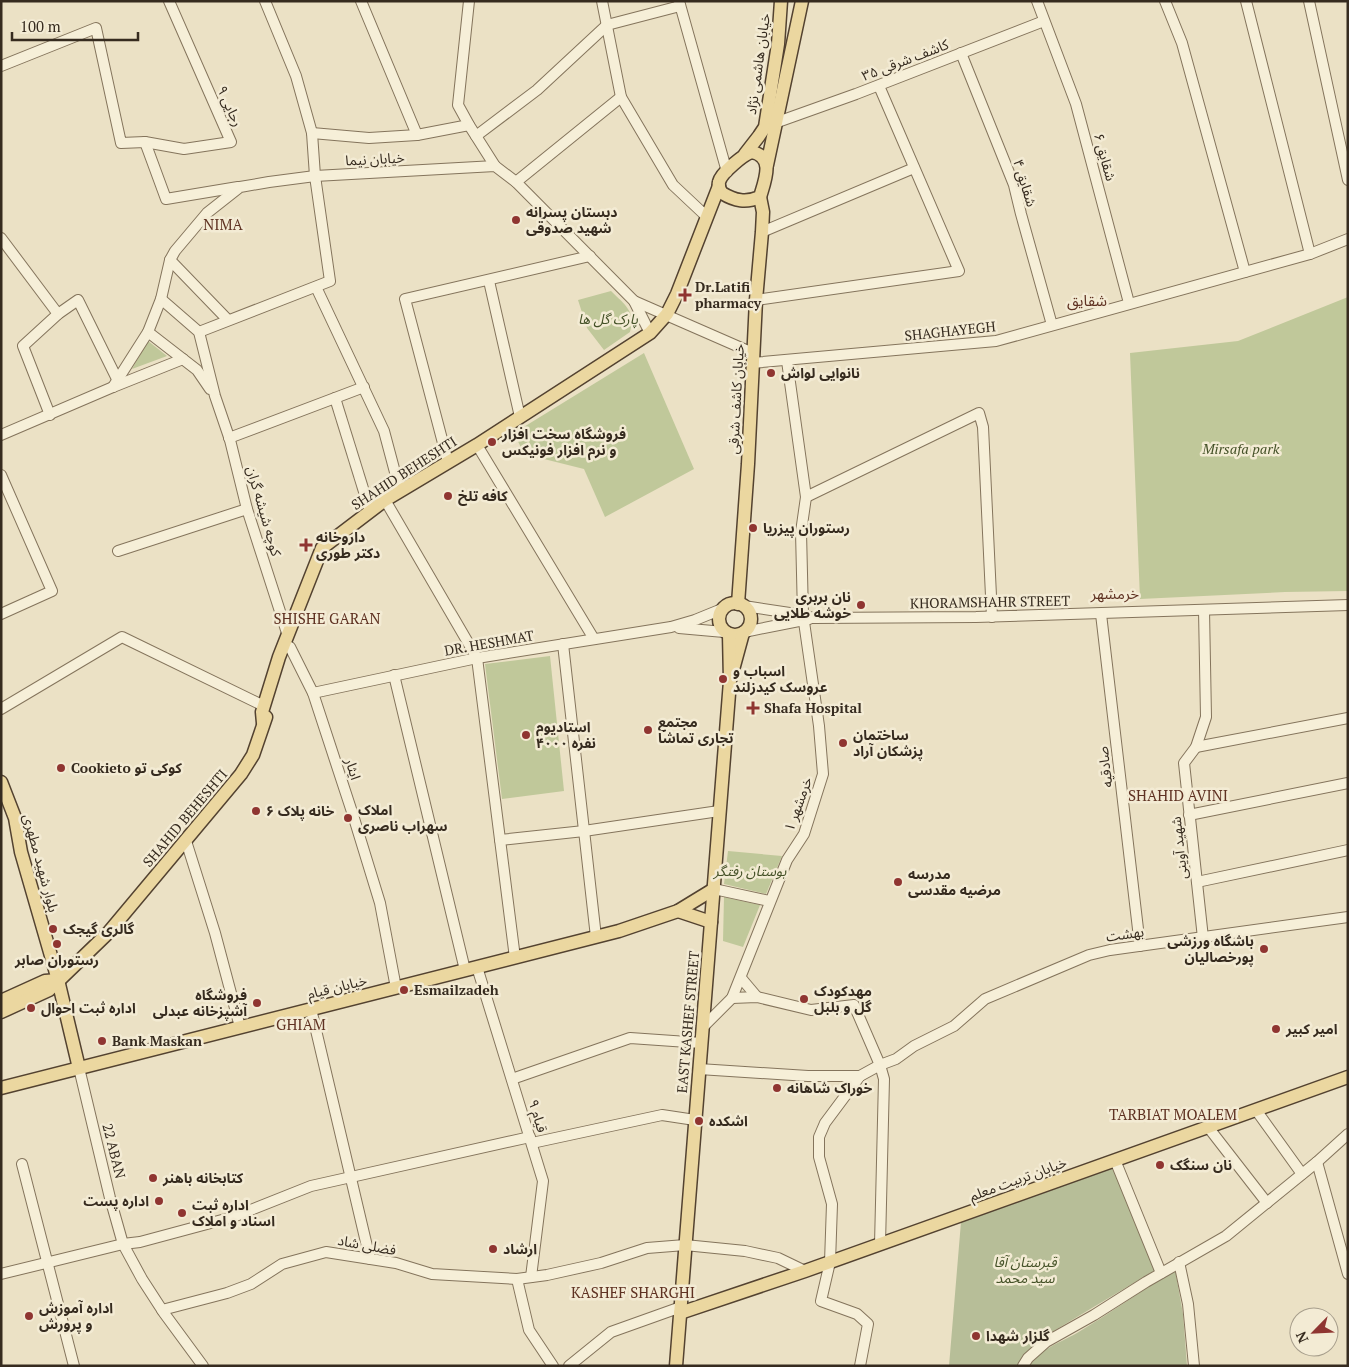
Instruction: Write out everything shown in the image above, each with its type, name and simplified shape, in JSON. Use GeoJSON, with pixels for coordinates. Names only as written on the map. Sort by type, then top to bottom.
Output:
{"type":"FeatureCollection","features":[{"type":"Feature","properties":{"kind":"main road","name":"خیابان هاشمی نژاد"},"geometry":{"type":"LineString","coordinates":[[745,154],[770,125],[781,1]]}},
{"type":"Feature","properties":{"kind":"main road"},"geometry":{"type":"LineString","coordinates":[[767,165],[764,158],[759,154],[752,152],[745,154],[720,179],[719,186],[722,193],[747,201],[760,196],[767,165],[770,125],[802,1]]}},
{"type":"Feature","properties":{"kind":"main road","name":"SHAHID BEHESHTI"},"geometry":{"type":"LineString","coordinates":[[1,1012],[49,990],[108,933],[241,774],[253,755],[263,722],[269,713],[290,647],[299,608],[322,548],[385,500],[477,445],[650,333],[667,314],[678,294],[706,216],[719,186]]}},
{"type":"Feature","properties":{"kind":"main road","name":"خیابان کاشف شرقی"},"geometry":{"type":"LineString","coordinates":[[741,605],[756,300],[762,232],[760,196]]}},
{"type":"Feature","properties":{"kind":"main road"},"geometry":{"type":"LineString","coordinates":[[730,681],[743,633],[750,624],[751,619],[750,614],[741,605],[732,604],[722,609],[719,624],[726,633],[733,636],[743,633]]}},
{"type":"Feature","properties":{"kind":"main road"},"geometry":{"type":"LineString","coordinates":[[263,722],[262,712],[287,633],[299,608]]}},
{"type":"Feature","properties":{"kind":"main road"},"geometry":{"type":"LineString","coordinates":[[726,633],[730,681]]}},
{"type":"Feature","properties":{"kind":"main road","name":"EAST KASHEF STREET"},"geometry":{"type":"LineString","coordinates":[[676,1366],[730,681]]}},
{"type":"Feature","properties":{"kind":"main road","name":"بلوار شهید مطهری"},"geometry":{"type":"LineString","coordinates":[[1,782],[15,818],[21,852],[58,980]]}},
{"type":"Feature","properties":{"kind":"main road","name":"خیابان قیام"},"geometry":{"type":"LineString","coordinates":[[1,1088],[619,931],[678,911],[714,889]]}},
{"type":"Feature","properties":{"kind":"main road"},"geometry":{"type":"LineString","coordinates":[[678,911],[711,922]]}},
{"type":"Feature","properties":{"kind":"main road"},"geometry":{"type":"LineString","coordinates":[[1,1001],[45,982],[58,980]]}},
{"type":"Feature","properties":{"kind":"main road","name":"22 ABAN"},"geometry":{"type":"LineString","coordinates":[[58,980],[79,1068]]}},
{"type":"Feature","properties":{"kind":"main road","name":"خیابان تربیت معلم"},"geometry":{"type":"LineString","coordinates":[[681,1306],[698,1307],[805,1271],[1348,1077]]}},
{"type":"Feature","properties":{"kind":"street","name":"رجایی ۹"},"geometry":{"type":"LineString","coordinates":[[145,142],[184,149],[231,142],[169,1]]}},
{"type":"Feature","properties":{"kind":"street"},"geometry":{"type":"LineString","coordinates":[[198,332],[227,319],[316,288],[330,281],[315,176],[312,133],[296,76],[265,1]]}},
{"type":"Feature","properties":{"kind":"street"},"geometry":{"type":"LineString","coordinates":[[361,1],[416,135]]}},
{"type":"Feature","properties":{"kind":"street"},"geometry":{"type":"LineString","coordinates":[[469,1],[458,105],[495,166],[516,182],[634,301],[650,333]]}},
{"type":"Feature","properties":{"kind":"street"},"geometry":{"type":"LineString","coordinates":[[602,1],[621,97],[673,185],[706,216]]}},
{"type":"Feature","properties":{"kind":"street","name":"شقایق ۶"},"geometry":{"type":"LineString","coordinates":[[1037,1],[1076,104],[1130,303]]}},
{"type":"Feature","properties":{"kind":"street"},"geometry":{"type":"LineString","coordinates":[[1165,1],[1182,43],[1244,272]]}},
{"type":"Feature","properties":{"kind":"street"},"geometry":{"type":"LineString","coordinates":[[1246,1],[1310,254]]}},
{"type":"Feature","properties":{"kind":"street"},"geometry":{"type":"LineString","coordinates":[[1309,1],[1348,180]]}},
{"type":"Feature","properties":{"kind":"street"},"geometry":{"type":"LineString","coordinates":[[476,136],[537,90],[607,25],[680,4],[727,172]]}},
{"type":"Feature","properties":{"kind":"street","name":"کاشف شرقی ۳۵"},"geometry":{"type":"LineString","coordinates":[[770,125],[879,86],[1044,21]]}},
{"type":"Feature","properties":{"kind":"street"},"geometry":{"type":"LineString","coordinates":[[1,66],[96,28],[121,143],[145,142],[166,199],[240,187]]}},
{"type":"Feature","properties":{"kind":"street","name":"شقایق ۴"},"geometry":{"type":"LineString","coordinates":[[961,53],[1014,185],[1052,325]]}},
{"type":"Feature","properties":{"kind":"street"},"geometry":{"type":"LineString","coordinates":[[756,300],[960,271],[879,86]]}},
{"type":"Feature","properties":{"kind":"street"},"geometry":{"type":"LineString","coordinates":[[516,182],[621,97]]}},
{"type":"Feature","properties":{"kind":"street"},"geometry":{"type":"LineString","coordinates":[[312,133],[369,138],[416,135],[469,125]]}},
{"type":"Feature","properties":{"kind":"street","name":"خیابان نیما"},"geometry":{"type":"LineString","coordinates":[[116,384],[148,332],[160,299],[170,260],[180,244],[207,213],[240,187],[315,176],[495,166]]}},
{"type":"Feature","properties":{"kind":"street"},"geometry":{"type":"LineString","coordinates":[[762,232],[914,168]]}},
{"type":"Feature","properties":{"kind":"street"},"geometry":{"type":"LineString","coordinates":[[1,238],[58,314]]}},
{"type":"Feature","properties":{"kind":"street","name":"SHAGHAYEGH"},"geometry":{"type":"LineString","coordinates":[[753,358],[787,361],[996,341],[1310,254],[1348,240]]}},
{"type":"Feature","properties":{"kind":"street"},"geometry":{"type":"LineString","coordinates":[[448,462],[405,298],[590,256]]}},
{"type":"Feature","properties":{"kind":"street"},"geometry":{"type":"LineString","coordinates":[[170,260],[227,319]]}},
{"type":"Feature","properties":{"kind":"street"},"geometry":{"type":"LineString","coordinates":[[489,280],[520,417]]}},
{"type":"Feature","properties":{"kind":"street"},"geometry":{"type":"LineString","coordinates":[[316,288],[384,431],[400,491]]}},
{"type":"Feature","properties":{"kind":"street"},"geometry":{"type":"LineString","coordinates":[[160,299],[198,332],[215,396]]}},
{"type":"Feature","properties":{"kind":"street"},"geometry":{"type":"LineString","coordinates":[[50,415],[23,346],[58,314],[78,300],[116,384]]}},
{"type":"Feature","properties":{"kind":"street"},"geometry":{"type":"LineString","coordinates":[[634,301],[667,314],[753,358]]}},
{"type":"Feature","properties":{"kind":"street"},"geometry":{"type":"LineString","coordinates":[[148,332],[197,370],[215,396]]}},
{"type":"Feature","properties":{"kind":"street"},"geometry":{"type":"LineString","coordinates":[[1,435],[50,415],[116,384],[183,359]]}},
{"type":"Feature","properties":{"kind":"street","name":"خرمشهر ۱"},"geometry":{"type":"LineString","coordinates":[[732,998],[769,901],[787,860],[804,834],[824,774],[807,618],[801,532],[806,497],[787,361]]}},
{"type":"Feature","properties":{"kind":"street"},"geometry":{"type":"LineString","coordinates":[[229,438],[364,387]]}},
{"type":"Feature","properties":{"kind":"street","name":"کوچه شیشه گران"},"geometry":{"type":"LineString","coordinates":[[215,396],[229,438],[247,509],[287,633]]}},
{"type":"Feature","properties":{"kind":"street"},"geometry":{"type":"LineString","coordinates":[[335,398],[370,511]]}},
{"type":"Feature","properties":{"kind":"street"},"geometry":{"type":"LineString","coordinates":[[806,497],[979,414],[983,427],[992,617]]}},
{"type":"Feature","properties":{"kind":"street"},"geometry":{"type":"LineString","coordinates":[[477,445],[594,639]]}},
{"type":"Feature","properties":{"kind":"street"},"geometry":{"type":"LineString","coordinates":[[1,474],[52,591],[1,614]]}},
{"type":"Feature","properties":{"kind":"street"},"geometry":{"type":"LineString","coordinates":[[385,500],[477,658],[515,958]]}},
{"type":"Feature","properties":{"kind":"street"},"geometry":{"type":"LineString","coordinates":[[118,550],[247,509]]}},
{"type":"Feature","properties":{"kind":"street"},"geometry":{"type":"LineString","coordinates":[[741,605],[807,618]]}},
{"type":"Feature","properties":{"kind":"street","name":"KHORAMSHAHR STREET"},"geometry":{"type":"LineString","coordinates":[[807,618],[992,617],[1348,605]]}},
{"type":"Feature","properties":{"kind":"street"},"geometry":{"type":"LineString","coordinates":[[671,627],[722,609]]}},
{"type":"Feature","properties":{"kind":"street","name":"شهید آوینی"},"geometry":{"type":"LineString","coordinates":[[1203,938],[1184,763],[1196,747],[1206,717],[1204,610]]}},
{"type":"Feature","properties":{"kind":"street","name":"صادقیه"},"geometry":{"type":"LineString","coordinates":[[1100,614],[1140,946]]}},
{"type":"Feature","properties":{"kind":"street"},"geometry":{"type":"LineString","coordinates":[[743,633],[807,618]]}},
{"type":"Feature","properties":{"kind":"street"},"geometry":{"type":"LineString","coordinates":[[671,627],[698,628],[726,633]]}},
{"type":"Feature","properties":{"kind":"street","name":"DR. HESHMAT"},"geometry":{"type":"LineString","coordinates":[[314,693],[477,658],[671,627]]}},
{"type":"Feature","properties":{"kind":"street"},"geometry":{"type":"LineString","coordinates":[[1,709],[122,637],[264,706]]}},
{"type":"Feature","properties":{"kind":"street"},"geometry":{"type":"LineString","coordinates":[[563,644],[596,937]]}},
{"type":"Feature","properties":{"kind":"street","name":"ایثار"},"geometry":{"type":"LineString","coordinates":[[290,647],[314,693],[380,903],[396,988]]}},
{"type":"Feature","properties":{"kind":"street","name":"قیام ۹"},"geometry":{"type":"LineString","coordinates":[[394,675],[430,824],[471,969],[512,1079],[543,1181],[531,1277]]}},
{"type":"Feature","properties":{"kind":"street"},"geometry":{"type":"LineString","coordinates":[[1196,747],[1348,718]]}},
{"type":"Feature","properties":{"kind":"street"},"geometry":{"type":"LineString","coordinates":[[1189,815],[1348,783]]}},
{"type":"Feature","properties":{"kind":"street"},"geometry":{"type":"LineString","coordinates":[[500,840],[584,831],[720,811]]}},
{"type":"Feature","properties":{"kind":"street"},"geometry":{"type":"LineString","coordinates":[[186,841],[215,933],[240,1027]]}},
{"type":"Feature","properties":{"kind":"street"},"geometry":{"type":"LineString","coordinates":[[1197,882],[1348,850]]}},
{"type":"Feature","properties":{"kind":"street"},"geometry":{"type":"LineString","coordinates":[[714,889],[769,901]]}},
{"type":"Feature","properties":{"kind":"street","name":"بهشت"},"geometry":{"type":"LineString","coordinates":[[860,1076],[896,1059],[914,1046],[954,1026],[976,1006],[998,993],[1089,955],[1140,946],[1348,917]]}},
{"type":"Feature","properties":{"kind":"street"},"geometry":{"type":"LineString","coordinates":[[741,978],[757,997]]}},
{"type":"Feature","properties":{"kind":"street"},"geometry":{"type":"LineString","coordinates":[[703,1027],[732,998],[757,997],[811,1010],[854,1005],[880,1065],[884,1079],[880,1244]]}},
{"type":"Feature","properties":{"kind":"street"},"geometry":{"type":"LineString","coordinates":[[311,1009],[370,1258]]}},
{"type":"Feature","properties":{"kind":"street"},"geometry":{"type":"LineString","coordinates":[[512,1079],[630,1038],[702,1043]]}},
{"type":"Feature","properties":{"kind":"street","name":"22 ABAN"},"geometry":{"type":"LineString","coordinates":[[79,1068],[123,1244],[142,1280],[203,1366]]}},
{"type":"Feature","properties":{"kind":"street"},"geometry":{"type":"LineString","coordinates":[[699,1069],[808,1076],[860,1076]]}},
{"type":"Feature","properties":{"kind":"street"},"geometry":{"type":"LineString","coordinates":[[860,1076],[825,1123],[819,1137],[819,1157],[832,1204],[830,1262],[821,1301],[858,1314],[868,1324],[860,1366]]}},
{"type":"Feature","properties":{"kind":"street"},"geometry":{"type":"LineString","coordinates":[[1256,1110],[1302,1174]]}},
{"type":"Feature","properties":{"kind":"street"},"geometry":{"type":"LineString","coordinates":[[1,1274],[123,1244],[149,1240],[232,1217],[311,1186],[351,1176],[662,1115],[695,1120]]}},
{"type":"Feature","properties":{"kind":"street"},"geometry":{"type":"LineString","coordinates":[[1208,1127],[1267,1203]]}},
{"type":"Feature","properties":{"kind":"street"},"geometry":{"type":"LineString","coordinates":[[1023,1366],[1028,1358],[1046,1342],[1226,1236],[1317,1162],[1348,1134]]}},
{"type":"Feature","properties":{"kind":"street"},"geometry":{"type":"LineString","coordinates":[[1115,1160],[1161,1273]]}},
{"type":"Feature","properties":{"kind":"street"},"geometry":{"type":"LineString","coordinates":[[1317,1162],[1348,1274]]}},
{"type":"Feature","properties":{"kind":"street"},"geometry":{"type":"LineString","coordinates":[[22,1164],[74,1366]]}},
{"type":"Feature","properties":{"kind":"street","name":"فضلی شاد"},"geometry":{"type":"LineString","coordinates":[[162,1310],[227,1293],[251,1284],[282,1264],[326,1252],[396,1263],[432,1274],[517,1279],[601,1264],[647,1248],[685,1245],[727,1248],[778,1258],[805,1271]]}},
{"type":"Feature","properties":{"kind":"street"},"geometry":{"type":"LineString","coordinates":[[1179,1262],[1188,1304],[1194,1366]]}},
{"type":"Feature","properties":{"kind":"street"},"geometry":{"type":"LineString","coordinates":[[517,1279],[529,1330],[552,1365],[541,1366]]}},
{"type":"Feature","properties":{"kind":"street"},"geometry":{"type":"LineString","coordinates":[[569,1366],[611,1332],[681,1306]]}},
{"type":"Feature","properties":{"kind":"green space","name":"پارک گل ها"},"geometry":{"type":"Polygon","coordinates":[[[611,291],[628,309],[632,319],[630,332],[604,350],[587,328],[578,300],[611,291]]]}},
{"type":"Feature","properties":{"kind":"green space","name":"Mirsafa park"},"geometry":{"type":"Polygon","coordinates":[[[1348,297],[1348,591],[1140,599],[1130,353],[1238,341],[1348,297]]]}},
{"type":"Feature","properties":{"kind":"green space"},"geometry":{"type":"Polygon","coordinates":[[[148,341],[167,356],[132,369],[148,341]]]}},
{"type":"Feature","properties":{"kind":"green space"},"geometry":{"type":"Polygon","coordinates":[[[644,353],[694,469],[605,517],[584,469],[524,454],[514,433],[644,353]]]}},
{"type":"Feature","properties":{"kind":"green space","name":"استادیوم ۴۰۰۰ نفره"},"geometry":{"type":"Polygon","coordinates":[[[550,656],[564,791],[502,799],[485,664],[550,656]]]}},
{"type":"Feature","properties":{"kind":"green space","name":"بوستان رفتگر"},"geometry":{"type":"Polygon","coordinates":[[[728,851],[782,856],[766,894],[724,884],[728,851]]]}},
{"type":"Feature","properties":{"kind":"green space","name":"بوستان رفتگر"},"geometry":{"type":"Polygon","coordinates":[[[724,897],[760,905],[743,947],[723,941],[724,897]]]}},
{"type":"Feature","properties":{"kind":"green space","name":"قبرستان آقا سید محمد"},"geometry":{"type":"Polygon","coordinates":[[[1116,1166],[1157,1269],[1047,1335],[1030,1349],[1016,1366],[949,1366],[961,1222],[1116,1166]]]}},
{"type":"Feature","properties":{"kind":"green space"},"geometry":{"type":"Polygon","coordinates":[[[1175,1269],[1183,1314],[1187,1366],[1029,1366],[1046,1350],[1077,1333],[1175,1269]]]}},
{"type":"Feature","properties":{"kind":"place","name":"دبستان پسرانه شهید صدوقی"},"geometry":{"type":"Point","coordinates":[516,220]}},
{"type":"Feature","properties":{"kind":"place","name":"Dr.Latifi pharmacy"},"geometry":{"type":"Point","coordinates":[685,295]}},
{"type":"Feature","properties":{"kind":"place","name":"نانوایی لواش"},"geometry":{"type":"Point","coordinates":[771,373]}},
{"type":"Feature","properties":{"kind":"place","name":"فروشگاه سخت افزار و نرم افزار فونیکس"},"geometry":{"type":"Point","coordinates":[492,442]}},
{"type":"Feature","properties":{"kind":"place","name":"کافه تلخ"},"geometry":{"type":"Point","coordinates":[448,496]}},
{"type":"Feature","properties":{"kind":"place","name":"رستوران پیزریا"},"geometry":{"type":"Point","coordinates":[753,528]}},
{"type":"Feature","properties":{"kind":"place","name":"داروخانه دکتر طوری"},"geometry":{"type":"Point","coordinates":[306,545]}},
{"type":"Feature","properties":{"kind":"place","name":"نان بربری خوشه طلایی"},"geometry":{"type":"Point","coordinates":[861,605]}},
{"type":"Feature","properties":{"kind":"place","name":"اسباب و عروسک کیدزلند"},"geometry":{"type":"Point","coordinates":[723,679]}},
{"type":"Feature","properties":{"kind":"place","name":"Shafa Hospital"},"geometry":{"type":"Point","coordinates":[753,708]}},
{"type":"Feature","properties":{"kind":"place","name":"مجتمع تجاری تماشا"},"geometry":{"type":"Point","coordinates":[648,730]}},
{"type":"Feature","properties":{"kind":"place","name":"استادیوم ۴۰۰۰ نفره"},"geometry":{"type":"Point","coordinates":[526,735]}},
{"type":"Feature","properties":{"kind":"place","name":"ساختمان پزشکان آراد"},"geometry":{"type":"Point","coordinates":[843,743]}},
{"type":"Feature","properties":{"kind":"place","name":"Cookieto کوکی تو"},"geometry":{"type":"Point","coordinates":[61,768]}},
{"type":"Feature","properties":{"kind":"place","name":"خانه پلاک ۶"},"geometry":{"type":"Point","coordinates":[256,811]}},
{"type":"Feature","properties":{"kind":"place","name":"املاک سهراب ناصری"},"geometry":{"type":"Point","coordinates":[348,818]}},
{"type":"Feature","properties":{"kind":"place","name":"مدرسه مرضیه مقدسی"},"geometry":{"type":"Point","coordinates":[898,882]}},
{"type":"Feature","properties":{"kind":"place","name":"گالری گیجک"},"geometry":{"type":"Point","coordinates":[53,929]}},
{"type":"Feature","properties":{"kind":"place","name":"رستوران صابر"},"geometry":{"type":"Point","coordinates":[57,944]}},
{"type":"Feature","properties":{"kind":"place","name":"باشگاه ورزشی پورخصالیان"},"geometry":{"type":"Point","coordinates":[1264,949]}},
{"type":"Feature","properties":{"kind":"place","name":"Esmailzadeh"},"geometry":{"type":"Point","coordinates":[404,990]}},
{"type":"Feature","properties":{"kind":"place","name":"مهدکودک گل و بلبل"},"geometry":{"type":"Point","coordinates":[804,999]}},
{"type":"Feature","properties":{"kind":"place","name":"فروشگاه آشپزخانه عبدلی"},"geometry":{"type":"Point","coordinates":[257,1003]}},
{"type":"Feature","properties":{"kind":"place","name":"اداره ثبت احوال"},"geometry":{"type":"Point","coordinates":[31,1008]}},
{"type":"Feature","properties":{"kind":"place","name":"امیر کبیر"},"geometry":{"type":"Point","coordinates":[1276,1029]}},
{"type":"Feature","properties":{"kind":"place","name":"Bank Maskan"},"geometry":{"type":"Point","coordinates":[102,1041]}},
{"type":"Feature","properties":{"kind":"place","name":"خوراک شاهانه"},"geometry":{"type":"Point","coordinates":[777,1088]}},
{"type":"Feature","properties":{"kind":"place","name":"اشکده"},"geometry":{"type":"Point","coordinates":[699,1121]}},
{"type":"Feature","properties":{"kind":"place","name":"نان سنگک"},"geometry":{"type":"Point","coordinates":[1160,1165]}},
{"type":"Feature","properties":{"kind":"place","name":"کتابخانه باهنر"},"geometry":{"type":"Point","coordinates":[153,1178]}},
{"type":"Feature","properties":{"kind":"place","name":"اداره پست"},"geometry":{"type":"Point","coordinates":[159,1201]}},
{"type":"Feature","properties":{"kind":"place","name":"اداره ثبت اسناد و املاک"},"geometry":{"type":"Point","coordinates":[182,1213]}},
{"type":"Feature","properties":{"kind":"place","name":"ارشاد"},"geometry":{"type":"Point","coordinates":[493,1249]}},
{"type":"Feature","properties":{"kind":"place","name":"اداره آموزش و پرورش"},"geometry":{"type":"Point","coordinates":[29,1316]}},
{"type":"Feature","properties":{"kind":"place","name":"گلزار شهدا"},"geometry":{"type":"Point","coordinates":[976,1336]}},
{"type":"Feature","properties":{"kind":"district","name":"NIMA"},"geometry":{"type":"Point","coordinates":[223,225]}},
{"type":"Feature","properties":{"kind":"district","name":"شقایق"},"geometry":{"type":"Point","coordinates":[1087,301]}},
{"type":"Feature","properties":{"kind":"district","name":"خرمشهر"},"geometry":{"type":"Point","coordinates":[1115,594]}},
{"type":"Feature","properties":{"kind":"district","name":"SHISHE GARAN"},"geometry":{"type":"Point","coordinates":[327,619]}},
{"type":"Feature","properties":{"kind":"district","name":"SHAHID AVINI"},"geometry":{"type":"Point","coordinates":[1178,796]}},
{"type":"Feature","properties":{"kind":"district","name":"GHIAM"},"geometry":{"type":"Point","coordinates":[301,1025]}},
{"type":"Feature","properties":{"kind":"district","name":"TARBIAT MOALEM"},"geometry":{"type":"Point","coordinates":[1173,1115]}},
{"type":"Feature","properties":{"kind":"district","name":"KASHEF SHARGHI"},"geometry":{"type":"Point","coordinates":[633,1293]}}]}
